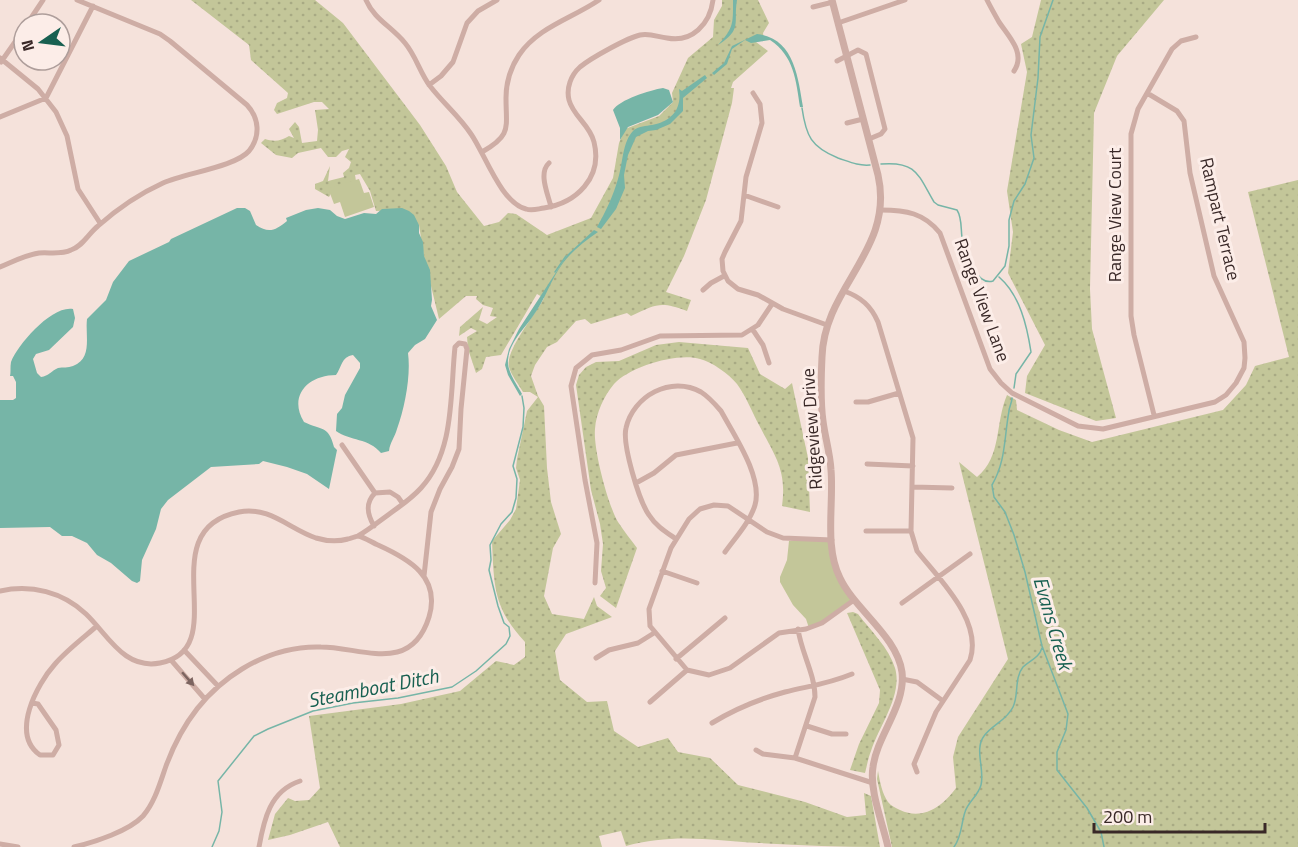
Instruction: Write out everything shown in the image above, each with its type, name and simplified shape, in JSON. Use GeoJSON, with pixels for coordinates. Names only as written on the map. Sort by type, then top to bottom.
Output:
{"type":"FeatureCollection","features":[{"type":"Feature","properties":{"kind":"street"},"geometry":{"type":"LineString","coordinates":[[0,267],[33,254],[62,253],[73,250],[100,223],[163,183],[240,158],[254,144],[257,130],[255,117],[247,105],[170,41],[152,30],[77,0]]}},
{"type":"Feature","properties":{"kind":"street"},"geometry":{"type":"LineString","coordinates":[[366,0],[374,15],[410,48],[429,85],[462,120],[508,198],[513,204],[528,210],[551,207],[569,201],[582,191],[594,168],[596,152],[592,137],[569,101],[569,85],[575,72],[584,64],[637,36],[652,35],[674,39],[689,36],[706,22],[713,0]]}},
{"type":"Feature","properties":{"kind":"street"},"geometry":{"type":"LineString","coordinates":[[429,85],[441,76],[453,62],[462,31],[467,23],[478,11],[497,0]]}},
{"type":"Feature","properties":{"kind":"street"},"geometry":{"type":"LineString","coordinates":[[482,152],[499,140],[506,130],[508,81],[520,54],[543,32],[599,0]]}},
{"type":"Feature","properties":{"kind":"street"},"geometry":{"type":"LineString","coordinates":[[838,23],[905,0]]}},
{"type":"Feature","properties":{"kind":"street"},"geometry":{"type":"LineString","coordinates":[[987,0],[1017,49],[1018,61],[1014,71]]}},
{"type":"Feature","properties":{"kind":"street"},"geometry":{"type":"LineString","coordinates":[[813,7],[832,1]]}},
{"type":"Feature","properties":{"kind":"street","name":"Ridgeview Drive"},"geometry":{"type":"LineString","coordinates":[[832,1],[869,139],[879,182],[881,210],[872,242],[827,325],[822,350],[823,423],[831,470],[833,558],[837,573],[854,600],[894,651],[901,666],[902,679],[898,701],[874,760],[873,783],[888,847]]}},
{"type":"Feature","properties":{"kind":"street"},"geometry":{"type":"LineString","coordinates":[[0,117],[46,98],[93,6]]}},
{"type":"Feature","properties":{"kind":"street","name":"Range View Court"},"geometry":{"type":"LineString","coordinates":[[1154,415],[1134,335],[1130,306],[1130,144],[1133,124],[1147,93],[1172,49],[1181,41],[1196,37]]}},
{"type":"Feature","properties":{"kind":"street"},"geometry":{"type":"LineString","coordinates":[[12,46],[1,61],[28,80],[56,112],[68,136],[78,189],[100,223]]}},
{"type":"Feature","properties":{"kind":"street"},"geometry":{"type":"LineString","coordinates":[[837,61],[858,50],[866,54],[885,129],[881,134],[869,139]]}},
{"type":"Feature","properties":{"kind":"street"},"geometry":{"type":"LineString","coordinates":[[753,93],[760,104],[763,116],[748,170],[741,221],[722,259],[724,276],[738,289],[758,295],[772,304],[827,325]]}},
{"type":"Feature","properties":{"kind":"street","name":"Rampart Terrace"},"geometry":{"type":"LineString","coordinates":[[1147,93],[1177,111],[1184,121],[1190,173],[1215,276],[1241,334],[1245,350],[1244,368],[1226,395],[1215,402],[1154,415]]}},
{"type":"Feature","properties":{"kind":"street"},"geometry":{"type":"LineString","coordinates":[[847,123],[863,119]]}},
{"type":"Feature","properties":{"kind":"street"},"geometry":{"type":"LineString","coordinates":[[549,163],[545,166],[543,174],[551,207]]}},
{"type":"Feature","properties":{"kind":"street"},"geometry":{"type":"LineString","coordinates":[[744,195],[778,207]]}},
{"type":"Feature","properties":{"kind":"street","name":"Range View Lane"},"geometry":{"type":"LineString","coordinates":[[881,210],[912,212],[928,220],[940,233],[987,362],[995,377],[1006,388],[1072,423],[1092,429],[1103,429],[1154,415]]}},
{"type":"Feature","properties":{"kind":"street"},"geometry":{"type":"LineString","coordinates":[[703,290],[724,276]]}},
{"type":"Feature","properties":{"kind":"street"},"geometry":{"type":"LineString","coordinates":[[844,291],[863,300],[875,314],[912,438],[911,531],[917,551],[967,618],[973,643],[966,669],[933,717],[914,764],[917,772]]}},
{"type":"Feature","properties":{"kind":"street"},"geometry":{"type":"LineString","coordinates":[[595,583],[597,543],[571,386],[576,368],[592,355],[621,350],[660,336],[735,336],[753,330],[763,320],[772,304]]}},
{"type":"Feature","properties":{"kind":"street"},"geometry":{"type":"LineString","coordinates":[[753,330],[763,345],[769,363]]}},
{"type":"Feature","properties":{"kind":"street"},"geometry":{"type":"LineString","coordinates":[[0,591],[25,588],[48,592],[79,608],[116,649],[130,659],[155,664],[171,660],[183,650],[192,637],[195,619],[192,569],[195,551],[207,530],[221,519],[239,512],[258,511],[275,516],[319,539],[338,541],[358,536],[374,526],[403,504],[428,479],[440,457],[450,417],[455,347],[462,343],[467,349],[459,449],[431,512],[424,576]]}},
{"type":"Feature","properties":{"kind":"street"},"geometry":{"type":"LineString","coordinates":[[676,539],[650,517],[641,501],[625,441],[626,428],[636,405],[644,398],[659,389],[688,387],[702,393],[721,411],[756,483],[755,506],[724,552]]}},
{"type":"Feature","properties":{"kind":"street"},"geometry":{"type":"LineString","coordinates":[[856,402],[868,402],[900,393]]}},
{"type":"Feature","properties":{"kind":"street"},"geometry":{"type":"LineString","coordinates":[[636,483],[654,473],[676,455],[737,443]]}},
{"type":"Feature","properties":{"kind":"street"},"geometry":{"type":"LineString","coordinates":[[342,446],[375,493]]}},
{"type":"Feature","properties":{"kind":"street"},"geometry":{"type":"LineString","coordinates":[[867,464],[913,466]]}},
{"type":"Feature","properties":{"kind":"street"},"geometry":{"type":"LineString","coordinates":[[912,487],[952,488]]}},
{"type":"Feature","properties":{"kind":"street"},"geometry":{"type":"LineString","coordinates":[[374,526],[369,516],[368,505],[375,493],[390,492],[403,504]]}},
{"type":"Feature","properties":{"kind":"street"},"geometry":{"type":"LineString","coordinates":[[832,540],[783,538],[767,532],[728,506],[707,506],[689,519],[676,539],[649,609],[648,621],[654,633],[687,670],[709,675],[723,672],[771,637],[786,630],[809,628],[822,623],[854,600]]}},
{"type":"Feature","properties":{"kind":"street"},"geometry":{"type":"LineString","coordinates":[[866,531],[911,531]]}},
{"type":"Feature","properties":{"kind":"street"},"geometry":{"type":"LineString","coordinates":[[74,847],[130,826],[143,815],[153,800],[176,741],[189,719],[204,698],[234,674],[259,660],[287,651],[320,647],[380,655],[400,651],[415,640],[429,616],[430,592],[424,576],[404,556],[358,536]]}},
{"type":"Feature","properties":{"kind":"street"},"geometry":{"type":"LineString","coordinates":[[902,603],[970,554]]}},
{"type":"Feature","properties":{"kind":"street"},"geometry":{"type":"LineString","coordinates":[[662,571],[697,583]]}},
{"type":"Feature","properties":{"kind":"street"},"geometry":{"type":"LineString","coordinates":[[676,659],[725,618]]}},
{"type":"Feature","properties":{"kind":"street"},"geometry":{"type":"LineString","coordinates":[[32,703],[38,704],[56,730],[58,749],[50,756],[36,753],[28,740],[26,718],[32,703],[54,665],[97,626]]}},
{"type":"Feature","properties":{"kind":"street"},"geometry":{"type":"LineString","coordinates":[[795,758],[815,702],[815,687],[801,646],[798,629]]}},
{"type":"Feature","properties":{"kind":"street"},"geometry":{"type":"LineString","coordinates":[[596,658],[609,650],[638,643],[654,633]]}},
{"type":"Feature","properties":{"kind":"street"},"geometry":{"type":"LineString","coordinates":[[183,650],[218,686]]}},
{"type":"Feature","properties":{"kind":"street"},"geometry":{"type":"LineString","coordinates":[[171,660],[204,698]]}},
{"type":"Feature","properties":{"kind":"street"},"geometry":{"type":"LineString","coordinates":[[650,702],[687,670]]}},
{"type":"Feature","properties":{"kind":"street"},"geometry":{"type":"LineString","coordinates":[[712,723],[754,702],[782,693],[834,682],[852,674]]}},
{"type":"Feature","properties":{"kind":"street"},"geometry":{"type":"LineString","coordinates":[[902,679],[917,682],[943,701]]}},
{"type":"Feature","properties":{"kind":"street"},"geometry":{"type":"LineString","coordinates":[[807,726],[832,734],[846,734]]}},
{"type":"Feature","properties":{"kind":"street"},"geometry":{"type":"LineString","coordinates":[[756,750],[763,754],[795,758],[873,783]]}},
{"type":"Feature","properties":{"kind":"street"},"geometry":{"type":"LineString","coordinates":[[259,847],[264,822],[274,800],[285,787],[300,781]]}},
{"type":"Feature","properties":{"kind":"street"},"geometry":{"type":"LineString","coordinates":[[0,844],[18,847]]}},
{"type":"Feature","properties":{"kind":"green space"},"geometry":{"type":"Polygon","coordinates":[[[191,0],[315,0],[343,23],[420,125],[446,166],[457,192],[484,226],[499,222],[508,213],[516,214],[547,235],[591,218],[613,178],[619,143],[625,129],[659,116],[673,102],[672,93],[688,58],[713,37],[714,20],[722,6],[722,0],[758,0],[769,23],[763,33],[764,40],[756,42],[768,51],[733,82],[732,103],[706,200],[684,256],[666,292],[691,300],[687,311],[659,305],[631,316],[627,313],[591,324],[585,319],[576,321],[557,342],[547,347],[535,365],[531,376],[544,406],[551,502],[561,534],[553,548],[544,596],[552,614],[584,619],[594,597],[597,606],[612,617],[566,634],[555,651],[560,680],[587,702],[607,701],[614,731],[638,747],[668,738],[678,752],[710,758],[738,785],[805,802],[847,817],[866,815],[864,793],[871,796],[880,847],[692,838],[643,842],[626,846],[621,831],[599,836],[602,847],[340,847],[328,822],[268,840],[275,814],[288,798],[295,801],[309,800],[320,788],[309,716],[401,704],[460,691],[496,661],[514,665],[525,657],[525,642],[514,630],[497,595],[492,541],[516,509],[520,480],[516,468],[517,459],[527,411],[538,397],[530,392],[523,392],[513,377],[509,360],[516,342],[544,298],[537,294],[501,355],[486,357],[482,369],[476,373],[468,349],[467,337],[477,331],[471,328],[459,336],[460,327],[483,307],[479,320],[487,324],[497,317],[490,316],[493,308],[483,305],[476,299],[477,296],[466,296],[439,319],[419,225],[403,210],[376,211],[370,191],[360,174],[355,175],[356,181],[333,190],[329,197],[315,189],[315,184],[323,181],[330,166],[328,181],[344,177],[343,173],[349,168],[351,162],[345,157],[349,149],[342,151],[336,157],[328,157],[321,148],[298,153],[292,158],[276,155],[261,143],[265,139],[277,140],[289,136],[294,138],[289,129],[295,122],[299,127],[302,143],[317,141],[315,110],[329,109],[322,102],[314,102],[277,114],[274,110],[277,103],[287,98],[288,93],[251,60],[249,45],[191,0]]]}},
{"type":"Feature","properties":{"kind":"green space"},"geometry":{"type":"Polygon","coordinates":[[[1041,0],[1164,0],[1117,56],[1094,113],[1090,289],[1092,329],[1116,418],[1096,421],[1025,393],[1027,376],[1045,345],[1008,273],[1013,232],[1007,191],[1027,72],[1021,44],[1032,37],[1041,0]]]}},
{"type":"Feature","properties":{"kind":"green space"},"geometry":{"type":"Polygon","coordinates":[[[359,179],[364,193],[369,192],[374,207],[345,217],[340,202],[334,204],[328,188],[359,179]]]}},
{"type":"Feature","properties":{"kind":"green space"},"geometry":{"type":"Polygon","coordinates":[[[1298,180],[1298,847],[892,847],[877,779],[878,771],[886,799],[900,810],[908,813],[924,813],[945,801],[956,788],[953,757],[958,737],[1008,659],[959,462],[977,477],[985,469],[991,460],[1007,395],[1016,400],[1017,410],[1059,430],[1092,442],[1223,410],[1246,385],[1255,366],[1289,357],[1248,192],[1298,180]]]}},
{"type":"Feature","properties":{"kind":"green space"},"geometry":{"type":"Polygon","coordinates":[[[679,342],[748,348],[760,374],[785,389],[792,383],[808,458],[810,512],[782,506],[783,483],[775,455],[737,384],[725,372],[705,361],[691,357],[654,362],[631,372],[614,384],[607,394],[601,405],[595,429],[599,463],[610,503],[618,522],[637,548],[616,608],[600,596],[606,588],[601,571],[603,544],[591,490],[576,385],[579,375],[586,367],[596,362],[619,361],[656,345],[679,342]]]}},
{"type":"Feature","properties":{"kind":"green space"},"geometry":{"type":"Polygon","coordinates":[[[832,540],[833,558],[854,600],[828,619],[809,628],[806,619],[793,605],[780,582],[787,560],[789,541],[832,540]]]}},
{"type":"Feature","properties":{"kind":"green space"},"geometry":{"type":"Polygon","coordinates":[[[847,613],[858,614],[884,647],[895,668],[897,678],[893,700],[869,756],[865,773],[850,770],[859,744],[879,703],[880,690],[847,613]]]}},
{"type":"Feature","properties":{"kind":"water"},"geometry":{"type":"Polygon","coordinates":[[[733,0],[737,0],[734,30],[718,45],[732,25],[733,0]]]}},
{"type":"Feature","properties":{"kind":"water"},"geometry":{"type":"Polygon","coordinates":[[[757,34],[769,37],[786,51],[796,72],[803,107],[800,107],[795,78],[789,61],[778,46],[770,40],[751,43],[745,40],[732,49],[727,64],[714,75],[712,73],[724,63],[732,46],[757,34]]]}},
{"type":"Feature","properties":{"kind":"water"},"geometry":{"type":"Polygon","coordinates":[[[705,75],[707,78],[683,98],[683,111],[670,124],[636,137],[628,155],[624,175],[625,188],[616,209],[601,229],[597,227],[614,191],[630,135],[638,128],[659,123],[670,117],[679,103],[679,89],[682,91],[705,75]]]}},
{"type":"Feature","properties":{"kind":"water"},"geometry":{"type":"Polygon","coordinates":[[[663,88],[669,90],[673,102],[658,115],[628,127],[620,140],[620,128],[613,110],[616,106],[643,93],[663,88]]]}},
{"type":"Feature","properties":{"kind":"water"},"geometry":{"type":"Polygon","coordinates":[[[237,208],[250,211],[256,225],[269,230],[276,229],[287,221],[286,218],[318,208],[330,210],[345,219],[364,213],[376,214],[382,209],[402,208],[414,215],[419,225],[424,256],[430,270],[431,306],[437,320],[425,339],[408,353],[409,371],[405,401],[389,451],[381,453],[365,442],[336,431],[337,414],[360,368],[360,363],[353,355],[344,360],[336,375],[326,376],[309,383],[300,396],[298,404],[304,422],[327,432],[337,450],[329,489],[307,474],[263,461],[259,464],[211,467],[168,500],[161,509],[156,529],[142,560],[140,581],[137,583],[97,555],[87,543],[72,536],[62,536],[50,527],[0,528],[0,400],[16,398],[16,382],[13,376],[10,376],[11,362],[28,336],[55,313],[73,309],[75,318],[73,327],[49,350],[36,354],[33,359],[37,373],[41,377],[58,368],[71,367],[83,358],[86,352],[87,319],[106,300],[113,282],[129,261],[237,208]]]}},
{"type":"Feature","properties":{"kind":"water"},"geometry":{"type":"Polygon","coordinates":[[[594,230],[598,232],[579,246],[563,263],[537,310],[517,336],[511,348],[508,364],[522,394],[520,396],[505,365],[509,349],[519,329],[568,254],[594,230]]]}},
{"type":"Feature","properties":{"kind":"waterway","name":"Steamboat Ditch"},"geometry":{"type":"LineString","coordinates":[[881,164],[902,165],[909,168],[920,177],[934,202],[957,210],[963,243],[973,269],[982,279],[993,281],[1005,266],[1009,246],[1009,220],[1014,201],[1025,184],[1034,158],[1031,135],[1040,37],[1053,0]]}},
{"type":"Feature","properties":{"kind":"waterway"},"geometry":{"type":"LineString","coordinates":[[802,108],[808,133],[816,145],[838,158],[870,165]]}},
{"type":"Feature","properties":{"kind":"waterway"},"geometry":{"type":"LineString","coordinates":[[555,272],[566,256]]}},
{"type":"Feature","properties":{"kind":"waterway","name":"Evans Creek"},"geometry":{"type":"LineString","coordinates":[[999,277],[1017,302],[1025,322],[1031,352],[1016,374],[1014,388]]}},
{"type":"Feature","properties":{"kind":"waterway","name":"Steamboat Ditch"},"geometry":{"type":"LineString","coordinates":[[212,847],[219,831],[222,812],[218,781],[254,736],[313,711],[452,687],[476,671],[506,644],[510,636],[509,627],[504,623],[498,606],[489,570],[490,545],[501,524],[512,512],[516,498],[517,479],[513,466],[523,427],[522,396]]}},
{"type":"Feature","properties":{"kind":"waterway","name":"Evans Creek"},"geometry":{"type":"LineString","coordinates":[[1012,398],[1000,467],[992,485],[994,497],[1005,512],[1014,535],[1042,646],[1068,714],[1066,730],[1057,752],[1057,770],[1087,808],[1101,832],[1104,847]]}},
{"type":"Feature","properties":{"kind":"waterway"},"geometry":{"type":"LineString","coordinates":[[954,847],[960,834],[966,808],[981,785],[981,741],[987,732],[1010,712],[1015,702],[1020,671],[1039,654],[1042,648]]}}]}
